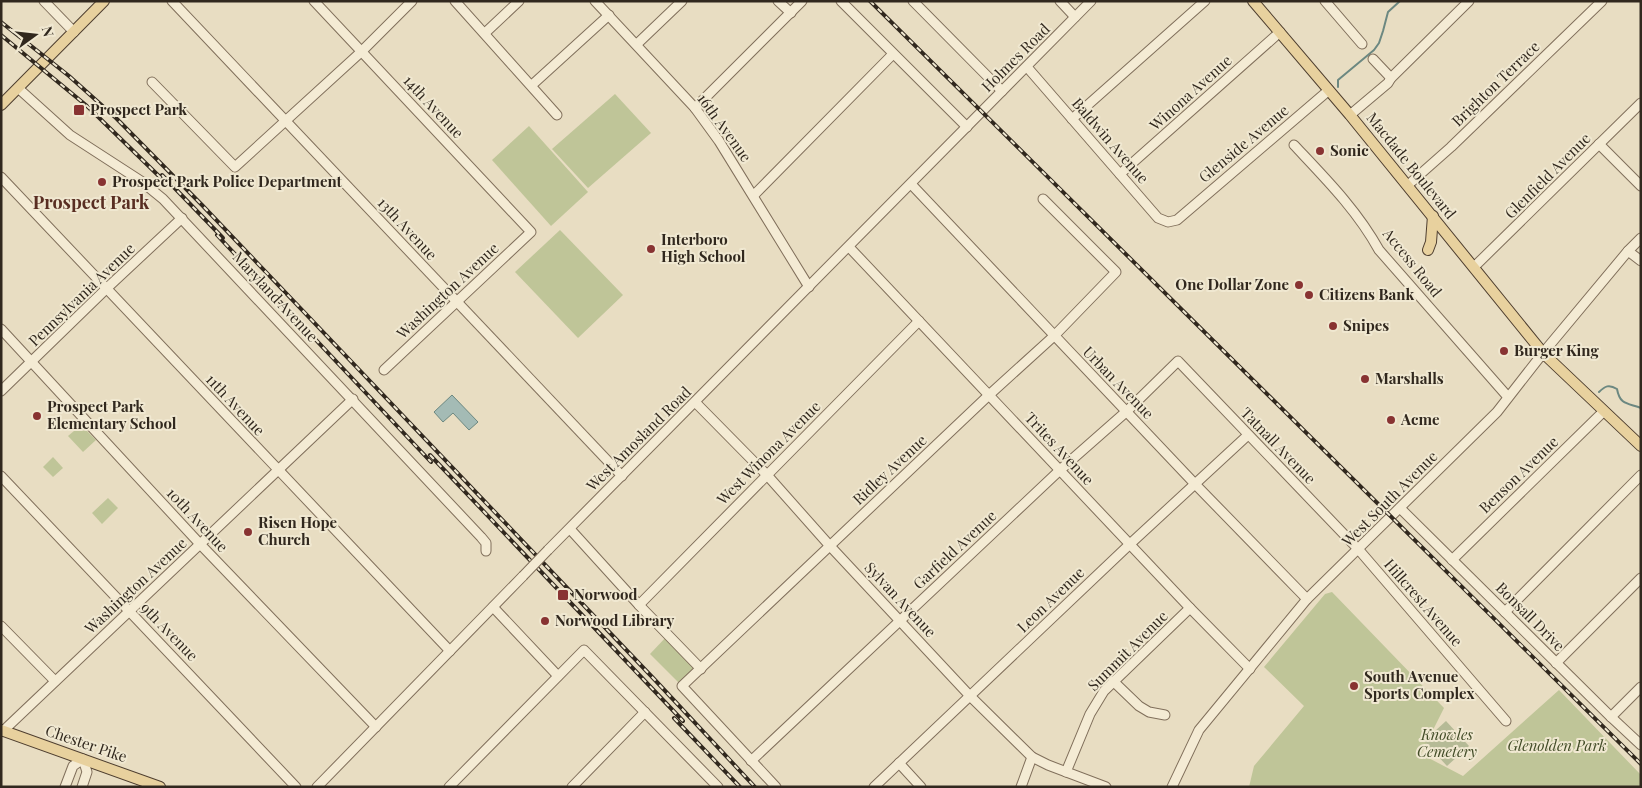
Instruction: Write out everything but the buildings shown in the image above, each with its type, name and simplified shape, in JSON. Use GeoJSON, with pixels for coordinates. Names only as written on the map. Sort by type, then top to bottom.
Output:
{"type":"FeatureCollection","features":[{"type":"Feature","properties":{"kind":"main road"},"geometry":{"type":"LineString","coordinates":[[1,105],[104,1]]}},
{"type":"Feature","properties":{"kind":"main road","name":"Macdade Boulevard"},"geometry":{"type":"LineString","coordinates":[[1254,1],[1408,185],[1543,352],[1641,446]]}},
{"type":"Feature","properties":{"kind":"main road"},"geometry":{"type":"LineString","coordinates":[[1428,250],[1431,242],[1433,216]]}},
{"type":"Feature","properties":{"kind":"main road","name":"Chester Pike"},"geometry":{"type":"LineString","coordinates":[[2,731],[160,787]]}},
{"type":"Feature","properties":{"kind":"street"},"geometry":{"type":"LineString","coordinates":[[44,1],[74,32]]}},
{"type":"Feature","properties":{"kind":"street","name":"13th Avenue"},"geometry":{"type":"LineString","coordinates":[[172,1],[622,476]]}},
{"type":"Feature","properties":{"kind":"street","name":"14th Avenue"},"geometry":{"type":"LineString","coordinates":[[314,1],[531,232]]}},
{"type":"Feature","properties":{"kind":"street"},"geometry":{"type":"LineString","coordinates":[[152,82],[235,167],[361,52],[412,1]]}},
{"type":"Feature","properties":{"kind":"street"},"geometry":{"type":"LineString","coordinates":[[455,1],[557,115]]}},
{"type":"Feature","properties":{"kind":"street"},"geometry":{"type":"LineString","coordinates":[[485,33],[519,1]]}},
{"type":"Feature","properties":{"kind":"street","name":"16th Avenue"},"geometry":{"type":"LineString","coordinates":[[596,1],[694,108],[719,141],[809,287]]}},
{"type":"Feature","properties":{"kind":"street"},"geometry":{"type":"LineString","coordinates":[[637,44],[682,1]]}},
{"type":"Feature","properties":{"kind":"street"},"geometry":{"type":"LineString","coordinates":[[778,1],[791,13]]}},
{"type":"Feature","properties":{"kind":"street"},"geometry":{"type":"LineString","coordinates":[[694,108],[802,1]]}},
{"type":"Feature","properties":{"kind":"street"},"geometry":{"type":"LineString","coordinates":[[841,1],[967,127]]}},
{"type":"Feature","properties":{"kind":"street"},"geometry":{"type":"LineString","coordinates":[[913,1],[1002,91]]}},
{"type":"Feature","properties":{"kind":"street"},"geometry":{"type":"LineString","coordinates":[[1060,1],[1075,17]]}},
{"type":"Feature","properties":{"kind":"street","name":"Holmes Road"},"geometry":{"type":"LineString","coordinates":[[982,112],[1091,1]]}},
{"type":"Feature","properties":{"kind":"street"},"geometry":{"type":"LineString","coordinates":[[1072,119],[1205,1]]}},
{"type":"Feature","properties":{"kind":"street"},"geometry":{"type":"LineString","coordinates":[[1350,115],[1388,83],[1469,1]]}},
{"type":"Feature","properties":{"kind":"street","name":"Brighton Terrace"},"geometry":{"type":"LineString","coordinates":[[1408,185],[1602,1]]}},
{"type":"Feature","properties":{"kind":"street"},"geometry":{"type":"LineString","coordinates":[[1326,2],[1362,44]]}},
{"type":"Feature","properties":{"kind":"street"},"geometry":{"type":"LineString","coordinates":[[532,85],[609,15]]}},
{"type":"Feature","properties":{"kind":"street","name":"Winona Avenue"},"geometry":{"type":"LineString","coordinates":[[1120,174],[1280,32]]}},
{"type":"Feature","properties":{"kind":"street"},"geometry":{"type":"LineString","coordinates":[[754,195],[894,54]]}},
{"type":"Feature","properties":{"kind":"street"},"geometry":{"type":"LineString","coordinates":[[1373,59],[1391,78]]}},
{"type":"Feature","properties":{"kind":"street","name":"Baldwin Avenue"},"geometry":{"type":"LineString","coordinates":[[1027,67],[1158,218],[1168,222],[1177,220]]}},
{"type":"Feature","properties":{"kind":"street","name":"Maryland Avenue"},"geometry":{"type":"LineString","coordinates":[[18,88],[70,135],[141,181],[182,218],[481,537],[486,543],[486,551]]}},
{"type":"Feature","properties":{"kind":"street","name":"Glenside Avenue"},"geometry":{"type":"LineString","coordinates":[[1177,220],[1329,90]]}},
{"type":"Feature","properties":{"kind":"street","name":"Glenfield Avenue"},"geometry":{"type":"LineString","coordinates":[[1474,267],[1641,103]]}},
{"type":"Feature","properties":{"kind":"street","name":"West Amosland Road"},"geometry":{"type":"LineString","coordinates":[[317,787],[548,550],[982,112]]}},
{"type":"Feature","properties":{"kind":"street"},"geometry":{"type":"LineString","coordinates":[[1600,144],[1641,186]]}},
{"type":"Feature","properties":{"kind":"street","name":"Access Road"},"geometry":{"type":"LineString","coordinates":[[1294,146],[1322,174],[1365,225],[1379,250],[1508,398]]}},
{"type":"Feature","properties":{"kind":"street","name":"11th Avenue"},"geometry":{"type":"LineString","coordinates":[[1,178],[450,651]]}},
{"type":"Feature","properties":{"kind":"street","name":"Urban Avenue"},"geometry":{"type":"LineString","coordinates":[[910,184],[1307,599]]}},
{"type":"Feature","properties":{"kind":"street","name":"Ridley Avenue"},"geometry":{"type":"LineString","coordinates":[[751,761],[682,686],[989,395],[1054,336],[1116,272],[1043,199]]}},
{"type":"Feature","properties":{"kind":"street","name":"Pennsylvania Avenue"},"geometry":{"type":"LineString","coordinates":[[1,391],[106,288],[182,218]]}},
{"type":"Feature","properties":{"kind":"street","name":"Washington Avenue"},"geometry":{"type":"LineString","coordinates":[[384,370],[531,232]]}},
{"type":"Feature","properties":{"kind":"street","name":"West South Avenue"},"geometry":{"type":"LineString","coordinates":[[1172,787],[1199,730],[1307,599],[1359,550],[1497,412],[1543,352],[1641,238]]}},
{"type":"Feature","properties":{"kind":"street","name":"Trites Avenue"},"geometry":{"type":"LineString","coordinates":[[849,247],[1250,669]]}},
{"type":"Feature","properties":{"kind":"street"},"geometry":{"type":"LineString","coordinates":[[1628,251],[1641,262]]}},
{"type":"Feature","properties":{"kind":"street","name":"West Winona Avenue"},"geometry":{"type":"LineString","coordinates":[[639,605],[919,321]]}},
{"type":"Feature","properties":{"kind":"street","name":"10th Avenue"},"geometry":{"type":"LineString","coordinates":[[1,329],[200,544],[376,727]]}},
{"type":"Feature","properties":{"kind":"street","name":"Garfield Avenue"},"geometry":{"type":"LineString","coordinates":[[751,761],[1060,470],[1127,411],[1178,360]]}},
{"type":"Feature","properties":{"kind":"street","name":"Tatnall Avenue"},"geometry":{"type":"LineString","coordinates":[[1178,360],[1359,550]]}},
{"type":"Feature","properties":{"kind":"street","name":"Washington Avenue"},"geometry":{"type":"LineString","coordinates":[[2,731],[353,399]]}},
{"type":"Feature","properties":{"kind":"street","name":"Sylvan Avenue"},"geometry":{"type":"LineString","coordinates":[[695,402],[767,475],[830,546],[970,696],[1032,757],[1096,785],[1106,787]]}},
{"type":"Feature","properties":{"kind":"street","name":"Benson Avenue"},"geometry":{"type":"LineString","coordinates":[[1452,560],[1604,411]]}},
{"type":"Feature","properties":{"kind":"street","name":"Leon Avenue"},"geometry":{"type":"LineString","coordinates":[[874,787],[1248,435]]}},
{"type":"Feature","properties":{"kind":"street"},"geometry":{"type":"LineString","coordinates":[[1505,612],[1641,474]]}},
{"type":"Feature","properties":{"kind":"street","name":"9th Avenue"},"geometry":{"type":"LineString","coordinates":[[1,476],[296,787]]}},
{"type":"Feature","properties":{"kind":"street","name":"Bonsall Drive"},"geometry":{"type":"LineString","coordinates":[[1400,508],[1611,717],[1641,744]]}},
{"type":"Feature","properties":{"kind":"street"},"geometry":{"type":"LineString","coordinates":[[570,529],[639,605],[701,669]]}},
{"type":"Feature","properties":{"kind":"street","name":"Hillcrest Avenue"},"geometry":{"type":"LineString","coordinates":[[1359,550],[1506,721]]}},
{"type":"Feature","properties":{"kind":"street"},"geometry":{"type":"LineString","coordinates":[[1556,663],[1641,578]]}},
{"type":"Feature","properties":{"kind":"street"},"geometry":{"type":"LineString","coordinates":[[493,607],[558,676]]}},
{"type":"Feature","properties":{"kind":"street","name":"Summit Avenue"},"geometry":{"type":"LineString","coordinates":[[1066,772],[1090,714],[1104,691],[1190,608]]}},
{"type":"Feature","properties":{"kind":"street"},"geometry":{"type":"LineString","coordinates":[[1,626],[55,681]]}},
{"type":"Feature","properties":{"kind":"street"},"geometry":{"type":"LineString","coordinates":[[449,787],[584,650],[718,787]]}},
{"type":"Feature","properties":{"kind":"street"},"geometry":{"type":"LineString","coordinates":[[1113,681],[1139,706],[1149,712],[1165,715]]}},
{"type":"Feature","properties":{"kind":"street"},"geometry":{"type":"LineString","coordinates":[[1611,717],[1641,687]]}},
{"type":"Feature","properties":{"kind":"street"},"geometry":{"type":"LineString","coordinates":[[572,787],[645,712]]}},
{"type":"Feature","properties":{"kind":"street"},"geometry":{"type":"LineString","coordinates":[[1021,787],[1032,757]]}},
{"type":"Feature","properties":{"kind":"street"},"geometry":{"type":"LineString","coordinates":[[65,787],[72,766],[83,759],[87,772],[82,787]]}},
{"type":"Feature","properties":{"kind":"street"},"geometry":{"type":"LineString","coordinates":[[751,761],[776,787]]}},
{"type":"Feature","properties":{"kind":"street"},"geometry":{"type":"LineString","coordinates":[[899,763],[921,787]]}},
{"type":"Feature","properties":{"kind":"green space"},"geometry":{"type":"Polygon","coordinates":[[[615,94],[651,133],[588,188],[552,149],[615,94]]]}},
{"type":"Feature","properties":{"kind":"green space"},"geometry":{"type":"Polygon","coordinates":[[[529,126],[588,192],[551,226],[492,160],[529,126]]]}},
{"type":"Feature","properties":{"kind":"green space"},"geometry":{"type":"Polygon","coordinates":[[[560,230],[623,295],[578,338],[515,272],[560,230]]]}},
{"type":"Feature","properties":{"kind":"green space"},"geometry":{"type":"Polygon","coordinates":[[[81,425],[96,440],[83,452],[68,436],[81,425]]]}},
{"type":"Feature","properties":{"kind":"green space"},"geometry":{"type":"Polygon","coordinates":[[[53,457],[63,468],[53,477],[43,467],[53,457]]]}},
{"type":"Feature","properties":{"kind":"green space"},"geometry":{"type":"Polygon","coordinates":[[[108,498],[118,508],[102,524],[92,513],[108,498]]]}},
{"type":"Feature","properties":{"kind":"green space","name":"South Avenue Sports Complex"},"geometry":{"type":"Polygon","coordinates":[[[1332,592],[1444,708],[1421,754],[1463,776],[1559,690],[1641,775],[1641,787],[1249,787],[1254,766],[1304,706],[1264,667],[1325,594],[1332,592]]]}},
{"type":"Feature","properties":{"kind":"green space"},"geometry":{"type":"Polygon","coordinates":[[[668,635],[701,669],[682,686],[650,654],[668,635]]]}},
{"type":"Feature","properties":{"kind":"green space","name":"Knowles Cemetery"},"geometry":{"type":"Polygon","coordinates":[[[1446,721],[1469,746],[1447,766],[1424,741],[1446,721]]]}},
{"type":"Feature","properties":{"kind":"water"},"geometry":{"type":"Polygon","coordinates":[[[452,395],[478,422],[469,430],[453,413],[443,422],[434,412],[452,395]]]}},
{"type":"Feature","properties":{"kind":"waterway"},"geometry":{"type":"LineString","coordinates":[[1338,87],[1338,80],[1374,50],[1379,43],[1388,12],[1400,1]]}},
{"type":"Feature","properties":{"kind":"waterway"},"geometry":{"type":"LineString","coordinates":[[1599,392],[1607,386],[1614,387],[1617,389],[1622,401],[1641,408]]}},
{"type":"Feature","properties":{"kind":"railway"},"geometry":{"type":"LineString","coordinates":[[870,1],[1641,764]]}},
{"type":"Feature","properties":{"kind":"railway"},"geometry":{"type":"LineString","coordinates":[[1,22],[69,76],[116,118],[202,205],[755,787]]}},
{"type":"Feature","properties":{"kind":"railway"},"geometry":{"type":"LineString","coordinates":[[1,35],[87,106],[164,181]]}},
{"type":"Feature","properties":{"kind":"railway"},"geometry":{"type":"LineString","coordinates":[[162,175],[223,238]]}},
{"type":"Feature","properties":{"kind":"railway"},"geometry":{"type":"LineString","coordinates":[[217,235],[431,462]]}},
{"type":"Feature","properties":{"kind":"railway"},"geometry":{"type":"LineString","coordinates":[[430,455],[683,721]]}},
{"type":"Feature","properties":{"kind":"railway"},"geometry":{"type":"LineString","coordinates":[[674,718],[740,787]]}},
{"type":"Feature","properties":{"kind":"place","name":"Prospect Park"},"geometry":{"type":"Point","coordinates":[79,110]}},
{"type":"Feature","properties":{"kind":"place","name":"Sonic"},"geometry":{"type":"Point","coordinates":[1320,151]}},
{"type":"Feature","properties":{"kind":"place","name":"Prospect Park Police Department"},"geometry":{"type":"Point","coordinates":[102,182]}},
{"type":"Feature","properties":{"kind":"place","name":"Interboro High School"},"geometry":{"type":"Point","coordinates":[651,249]}},
{"type":"Feature","properties":{"kind":"place","name":"One Dollar Zone"},"geometry":{"type":"Point","coordinates":[1299,285]}},
{"type":"Feature","properties":{"kind":"place","name":"Citizens Bank"},"geometry":{"type":"Point","coordinates":[1309,295]}},
{"type":"Feature","properties":{"kind":"place","name":"Snipes"},"geometry":{"type":"Point","coordinates":[1333,326]}},
{"type":"Feature","properties":{"kind":"place","name":"Burger King"},"geometry":{"type":"Point","coordinates":[1504,351]}},
{"type":"Feature","properties":{"kind":"place","name":"Marshalls"},"geometry":{"type":"Point","coordinates":[1365,379]}},
{"type":"Feature","properties":{"kind":"place","name":"Prospect Park Elementary School"},"geometry":{"type":"Point","coordinates":[37,416]}},
{"type":"Feature","properties":{"kind":"place","name":"Acme"},"geometry":{"type":"Point","coordinates":[1391,420]}},
{"type":"Feature","properties":{"kind":"place","name":"Risen Hope Church"},"geometry":{"type":"Point","coordinates":[248,532]}},
{"type":"Feature","properties":{"kind":"place","name":"Norwood"},"geometry":{"type":"Point","coordinates":[563,595]}},
{"type":"Feature","properties":{"kind":"place","name":"Norwood Library"},"geometry":{"type":"Point","coordinates":[545,621]}},
{"type":"Feature","properties":{"kind":"place","name":"South Avenue Sports Complex"},"geometry":{"type":"Point","coordinates":[1354,686]}},
{"type":"Feature","properties":{"kind":"district","name":"Prospect Park"},"geometry":{"type":"Point","coordinates":[91,203]}},
{"type":"Feature","properties":{"kind":"park label","name":"Glenolden Park"},"geometry":{"type":"Point","coordinates":[1557,746]}}]}
